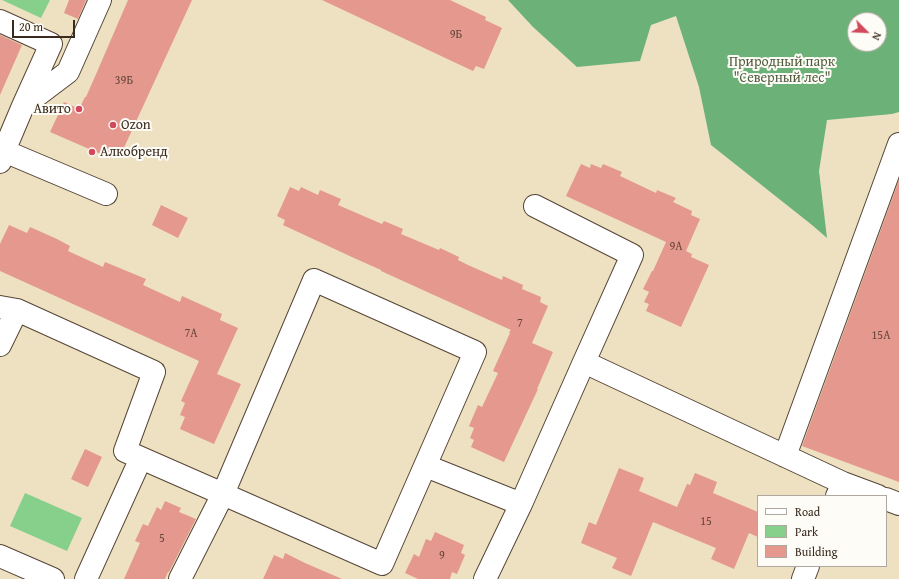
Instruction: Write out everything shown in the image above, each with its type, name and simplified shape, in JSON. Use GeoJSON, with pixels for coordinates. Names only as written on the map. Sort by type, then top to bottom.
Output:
{"type":"FeatureCollection","features":[{"type":"Feature","properties":{"kind":"lane"},"geometry":{"type":"LineString","coordinates":[[23,106],[68,72],[100,0]]}},
{"type":"Feature","properties":{"kind":"lane"},"geometry":{"type":"LineString","coordinates":[[0,21],[52,44],[23,106],[2,156],[106,194]]}},
{"type":"Feature","properties":{"kind":"lane"},"geometry":{"type":"LineString","coordinates":[[785,456],[899,144]]}},
{"type":"Feature","properties":{"kind":"lane"},"geometry":{"type":"LineString","coordinates":[[485,579],[521,504],[632,255],[535,206]]}},
{"type":"Feature","properties":{"kind":"lane"},"geometry":{"type":"LineString","coordinates":[[0,346],[8,308],[154,372],[124,451],[141,458],[223,494],[382,564],[475,352],[314,280],[223,494],[180,579]]}},
{"type":"Feature","properties":{"kind":"lane"},"geometry":{"type":"LineString","coordinates":[[584,362],[785,456],[840,490],[872,495]]}},
{"type":"Feature","properties":{"kind":"lane"},"geometry":{"type":"LineString","coordinates":[[86,579],[141,458]]}},
{"type":"Feature","properties":{"kind":"lane"},"geometry":{"type":"LineString","coordinates":[[426,466],[521,504]]}},
{"type":"Feature","properties":{"kind":"lane"},"geometry":{"type":"LineString","coordinates":[[887,499],[899,504]]}},
{"type":"Feature","properties":{"kind":"lane"},"geometry":{"type":"LineString","coordinates":[[0,556],[53,579]]}},
{"type":"Feature","properties":{"kind":"lane"},"geometry":{"type":"LineString","coordinates":[[803,579],[808,567]]}},
{"type":"Feature","properties":{"kind":"green space"},"geometry":{"type":"Polygon","coordinates":[[[2,0],[50,0],[41,18],[2,0]]]}},
{"type":"Feature","properties":{"kind":"green space","name":"Природный парк \"Северный лес\""},"geometry":{"type":"Polygon","coordinates":[[[508,0],[899,0],[899,112],[892,114],[827,120],[819,171],[827,238],[711,145],[699,87],[676,16],[651,25],[640,61],[577,67],[533,27],[508,0]]]}},
{"type":"Feature","properties":{"kind":"green space"},"geometry":{"type":"Polygon","coordinates":[[[25,493],[82,518],[67,551],[10,526],[25,493]]]}},
{"type":"Feature","properties":{"kind":"building"},"geometry":{"type":"Polygon","coordinates":[[[69,0],[86,0],[78,19],[64,13],[69,0]]]}},
{"type":"Feature","properties":{"kind":"building"},"geometry":{"type":"Polygon","coordinates":[[[128,0],[192,0],[122,152],[110,158],[50,132],[64,102],[79,109],[86,97],[128,0]]]}},
{"type":"Feature","properties":{"kind":"building"},"geometry":{"type":"Polygon","coordinates":[[[322,0],[450,0],[486,17],[485,20],[502,28],[484,69],[476,66],[473,71],[322,0]]]}},
{"type":"Feature","properties":{"kind":"building"},"geometry":{"type":"Polygon","coordinates":[[[0,35],[22,45],[0,95],[0,35]]]}},
{"type":"Feature","properties":{"kind":"building"},"geometry":{"type":"Polygon","coordinates":[[[581,164],[590,168],[591,164],[601,168],[603,164],[622,172],[620,176],[656,193],[657,190],[676,198],[673,202],[692,211],[691,215],[700,219],[686,251],[692,254],[691,257],[709,265],[681,327],[646,311],[649,304],[644,302],[649,292],[643,289],[666,242],[566,196],[581,164]]]}},
{"type":"Feature","properties":{"kind":"building"},"geometry":{"type":"Polygon","coordinates":[[[899,180],[899,482],[802,446],[899,180]]]}},
{"type":"Feature","properties":{"kind":"building"},"geometry":{"type":"Polygon","coordinates":[[[290,187],[299,191],[301,187],[318,195],[320,190],[341,199],[338,205],[382,224],[384,221],[403,229],[401,234],[439,250],[440,248],[459,257],[458,260],[502,280],[503,276],[523,285],[522,289],[541,297],[540,302],[548,306],[532,343],[553,352],[538,389],[504,462],[471,447],[474,440],[470,438],[474,428],[469,426],[478,405],[482,407],[498,373],[493,371],[511,330],[283,225],[285,220],[277,216],[290,187]]]}},
{"type":"Feature","properties":{"kind":"building"},"geometry":{"type":"Polygon","coordinates":[[[161,205],[188,218],[178,238],[152,225],[161,205]]]}},
{"type":"Feature","properties":{"kind":"building"},"geometry":{"type":"Polygon","coordinates":[[[9,225],[27,233],[30,227],[70,246],[68,251],[103,267],[105,262],[146,279],[143,285],[180,302],[182,296],[222,314],[220,320],[238,328],[217,374],[241,384],[214,444],[180,429],[185,417],[180,415],[185,403],[181,401],[199,361],[0,271],[0,244],[9,225]]]}},
{"type":"Feature","properties":{"kind":"building"},"geometry":{"type":"Polygon","coordinates":[[[85,449],[102,457],[88,487],[71,479],[85,449]]]}},
{"type":"Feature","properties":{"kind":"building"},"geometry":{"type":"Polygon","coordinates":[[[619,468],[644,478],[639,491],[677,507],[687,484],[690,485],[695,473],[717,482],[713,493],[757,512],[757,537],[749,533],[734,569],[711,559],[716,548],[653,522],[631,576],[612,568],[617,558],[581,543],[589,522],[596,525],[619,468]]]}},
{"type":"Feature","properties":{"kind":"building"},"geometry":{"type":"Polygon","coordinates":[[[165,501],[181,508],[179,512],[196,519],[169,572],[165,579],[124,579],[140,543],[135,541],[143,524],[148,526],[157,507],[161,510],[165,501]]]}},
{"type":"Feature","properties":{"kind":"building"},"geometry":{"type":"Polygon","coordinates":[[[435,532],[464,545],[461,553],[465,555],[457,574],[452,572],[450,579],[418,579],[405,573],[414,554],[419,557],[426,539],[431,541],[435,532]]]}},
{"type":"Feature","properties":{"kind":"building"},"geometry":{"type":"Polygon","coordinates":[[[285,553],[342,579],[263,579],[274,555],[283,559],[285,553]]]}},
{"type":"Feature","properties":{"kind":"place","name":"Авито"},"geometry":{"type":"Point","coordinates":[79,109]}},
{"type":"Feature","properties":{"kind":"place","name":"Ozon"},"geometry":{"type":"Point","coordinates":[113,125]}},
{"type":"Feature","properties":{"kind":"place","name":"Алкобренд"},"geometry":{"type":"Point","coordinates":[92,152]}}]}
